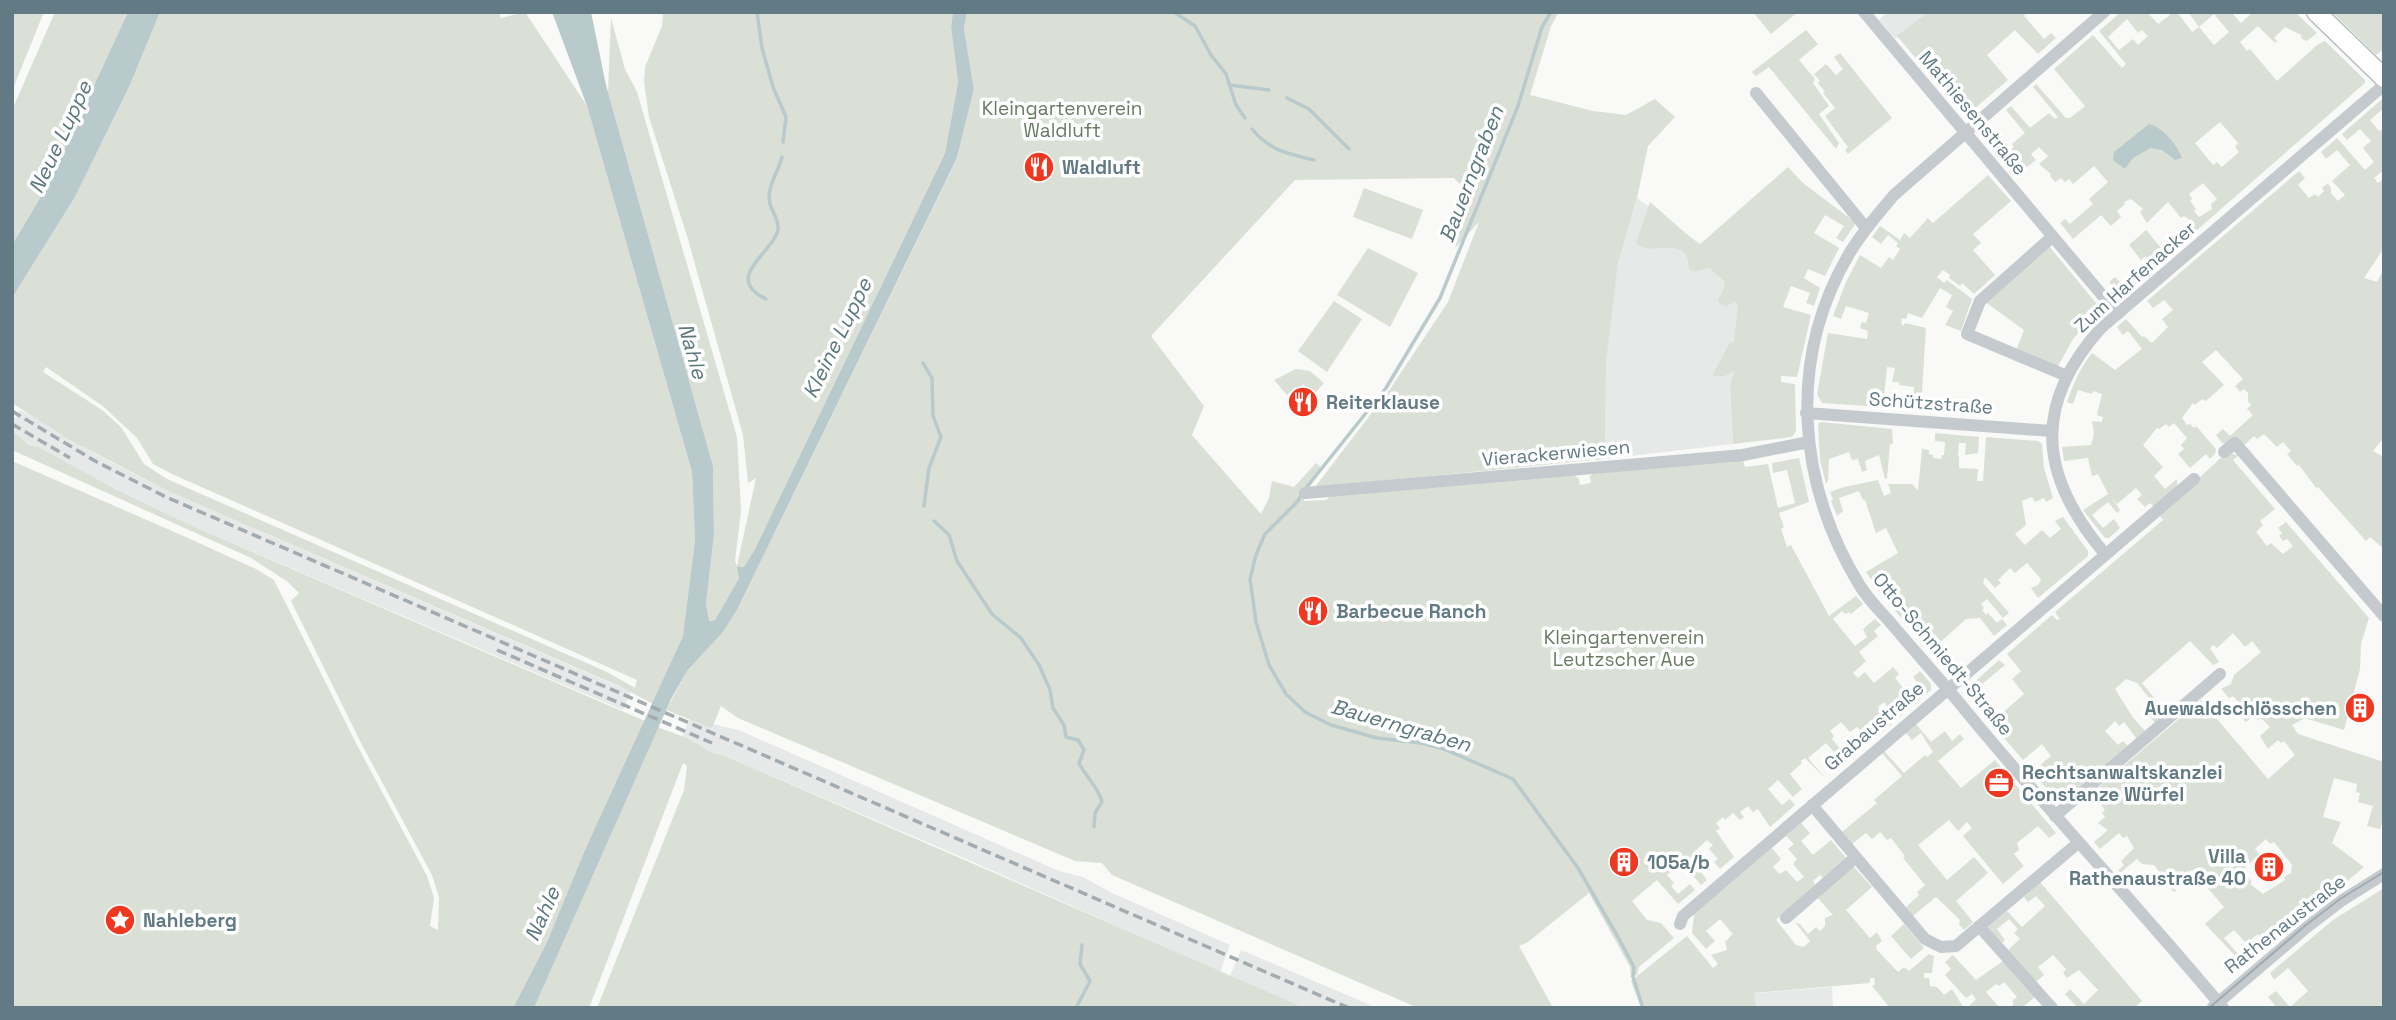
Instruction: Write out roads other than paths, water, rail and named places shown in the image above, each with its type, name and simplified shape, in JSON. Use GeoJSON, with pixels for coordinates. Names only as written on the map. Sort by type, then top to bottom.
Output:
{"type":"FeatureCollection","features":[{"type":"Feature","properties":{"kind":"main road"},"geometry":{"type":"LineString","coordinates":[[2316,12],[2384,78]]}},
{"type":"Feature","properties":{"kind":"street","name":"Mathiesenstraße"},"geometry":{"type":"LineString","coordinates":[[1864,12],[2118,314]]}},
{"type":"Feature","properties":{"kind":"street","name":"Otto-Schmiedt-Straße"},"geometry":{"type":"LineString","coordinates":[[2104,12],[1894,195],[1866,228],[1844,262],[1825,304],[1808,379],[1806,413],[1809,442],[1813,474],[1828,524],[1861,588],[2218,1006]]}},
{"type":"Feature","properties":{"kind":"street","name":"Zum Harfenacker"},"geometry":{"type":"LineString","coordinates":[[2105,554],[2085,531],[2066,500],[2058,477],[2052,431],[2057,404],[2067,376],[2087,344],[2118,314],[2384,85]]}},
{"type":"Feature","properties":{"kind":"street"},"geometry":{"type":"LineString","coordinates":[[1756,93],[1866,228]]}},
{"type":"Feature","properties":{"kind":"street"},"geometry":{"type":"LineString","coordinates":[[2052,237],[1980,301],[1967,334],[2067,376]]}},
{"type":"Feature","properties":{"kind":"street","name":"Schützstraße"},"geometry":{"type":"LineString","coordinates":[[1806,413],[2052,431]]}},
{"type":"Feature","properties":{"kind":"street","name":"Vierackerwiesen"},"geometry":{"type":"LineString","coordinates":[[1305,493],[1703,459],[1742,455],[1809,442]]}},
{"type":"Feature","properties":{"kind":"street"},"geometry":{"type":"LineString","coordinates":[[2224,452],[2235,443],[2384,616]]}},
{"type":"Feature","properties":{"kind":"street","name":"Grabaustraße"},"geometry":{"type":"LineString","coordinates":[[1680,924],[1683,916],[2194,479]]}},
{"type":"Feature","properties":{"kind":"street"},"geometry":{"type":"LineString","coordinates":[[2055,816],[2220,674]]}},
{"type":"Feature","properties":{"kind":"street"},"geometry":{"type":"LineString","coordinates":[[1812,805],[1925,939],[1941,947],[1956,946],[2078,843]]}},
{"type":"Feature","properties":{"kind":"street"},"geometry":{"type":"LineString","coordinates":[[1786,918],[1856,857]]}},
{"type":"Feature","properties":{"kind":"street","name":"Rathenaustraße"},"geometry":{"type":"LineString","coordinates":[[2218,1006],[2307,927],[2341,901],[2384,874]]}},
{"type":"Feature","properties":{"kind":"street"},"geometry":{"type":"LineString","coordinates":[[1979,926],[2052,1008]]}},
{"type":"Feature","properties":{"kind":"waterway"},"geometry":{"type":"LineString","coordinates":[[757,12],[762,48],[773,87],[786,117],[783,142]]}},
{"type":"Feature","properties":{"kind":"waterway"},"geometry":{"type":"LineString","coordinates":[[1174,12],[1195,26],[1211,55],[1226,74],[1236,105],[1245,118]]}},
{"type":"Feature","properties":{"kind":"waterway","name":"Bauerngraben"},"geometry":{"type":"LineString","coordinates":[[1306,488],[1386,388],[1440,298],[1518,106],[1542,27],[1551,12]]}},
{"type":"Feature","properties":{"kind":"waterway"},"geometry":{"type":"LineString","coordinates":[[1230,85],[1269,90]]}},
{"type":"Feature","properties":{"kind":"waterway"},"geometry":{"type":"LineString","coordinates":[[1287,98],[1309,109],[1349,149]]}},
{"type":"Feature","properties":{"kind":"waterway"},"geometry":{"type":"LineString","coordinates":[[1252,129],[1272,146],[1314,160]]}},
{"type":"Feature","properties":{"kind":"waterway"},"geometry":{"type":"LineString","coordinates":[[766,299],[753,291],[748,282],[749,273],[775,238],[778,229],[769,198],[782,157]]}},
{"type":"Feature","properties":{"kind":"waterway"},"geometry":{"type":"LineString","coordinates":[[923,363],[932,378],[933,416],[941,437],[929,468],[924,506]]}},
{"type":"Feature","properties":{"kind":"waterway","name":"Bauerngraben"},"geometry":{"type":"LineString","coordinates":[[1302,494],[1265,534],[1250,579],[1256,622],[1269,665],[1286,694],[1305,712],[1331,725],[1377,738],[1421,743],[1444,749],[1513,779],[1578,868],[1618,937],[1634,967],[1633,977],[1643,1008]]}},
{"type":"Feature","properties":{"kind":"waterway"},"geometry":{"type":"LineString","coordinates":[[934,521],[949,535],[957,561],[992,614],[1021,638],[1039,665],[1050,690],[1053,708],[1064,725],[1066,737],[1078,740],[1084,750],[1079,763],[1102,802],[1095,813],[1094,827]]}},
{"type":"Feature","properties":{"kind":"waterway"},"geometry":{"type":"LineString","coordinates":[[1076,1008],[1090,981],[1080,964],[1082,945]]}},
{"type":"Feature","properties":{"kind":"tram line"},"geometry":{"type":"LineString","coordinates":[[2209,1008],[2306,925],[2340,899],[2384,872]]}},
{"type":"Feature","properties":{"kind":"railway"},"geometry":{"type":"LineString","coordinates":[[12,411],[95,461],[166,497],[1349,1008]]}},
{"type":"Feature","properties":{"kind":"railway"},"geometry":{"type":"LineString","coordinates":[[12,424],[70,458]]}},
{"type":"Feature","properties":{"kind":"railway"},"geometry":{"type":"LineString","coordinates":[[497,650],[712,743]]}},
{"type":"Feature","properties":{"kind":"place","name":"Waldluft"},"geometry":{"type":"Point","coordinates":[1039,167]}},
{"type":"Feature","properties":{"kind":"place","name":"Reiterklause"},"geometry":{"type":"Point","coordinates":[1303,402]}},
{"type":"Feature","properties":{"kind":"place","name":"Barbecue Ranch"},"geometry":{"type":"Point","coordinates":[1313,611]}},
{"type":"Feature","properties":{"kind":"place","name":"Auewaldschlösschen"},"geometry":{"type":"Point","coordinates":[2360,708]}},
{"type":"Feature","properties":{"kind":"place","name":"Rechtsanwaltskanzlei Constanze Würfel"},"geometry":{"type":"Point","coordinates":[1999,783]}},
{"type":"Feature","properties":{"kind":"place","name":"105a/b"},"geometry":{"type":"Point","coordinates":[1624,862]}},
{"type":"Feature","properties":{"kind":"place","name":"Villa Rathenaustraße 40"},"geometry":{"type":"Point","coordinates":[2269,867]}},
{"type":"Feature","properties":{"kind":"place","name":"Nahleberg"},"geometry":{"type":"Point","coordinates":[120,920]}},
{"type":"Feature","properties":{"kind":"park label","name":"Kleingartenverein Waldluft"},"geometry":{"type":"Point","coordinates":[1062,119]}},
{"type":"Feature","properties":{"kind":"park label","name":"Kleingartenverein Leutzscher Aue"},"geometry":{"type":"Point","coordinates":[1624,648]}},
{"type":"Feature","properties":{"kind":"water label","name":"Neue Luppe"},"geometry":{"type":"Point","coordinates":[60,137]}},
{"type":"Feature","properties":{"kind":"water label","name":"Kleine Luppe"},"geometry":{"type":"Point","coordinates":[837,338]}},
{"type":"Feature","properties":{"kind":"water label","name":"Nahle"},"geometry":{"type":"Point","coordinates":[693,351]}},
{"type":"Feature","properties":{"kind":"water label","name":"Nahle"},"geometry":{"type":"Point","coordinates":[542,914]}}]}
